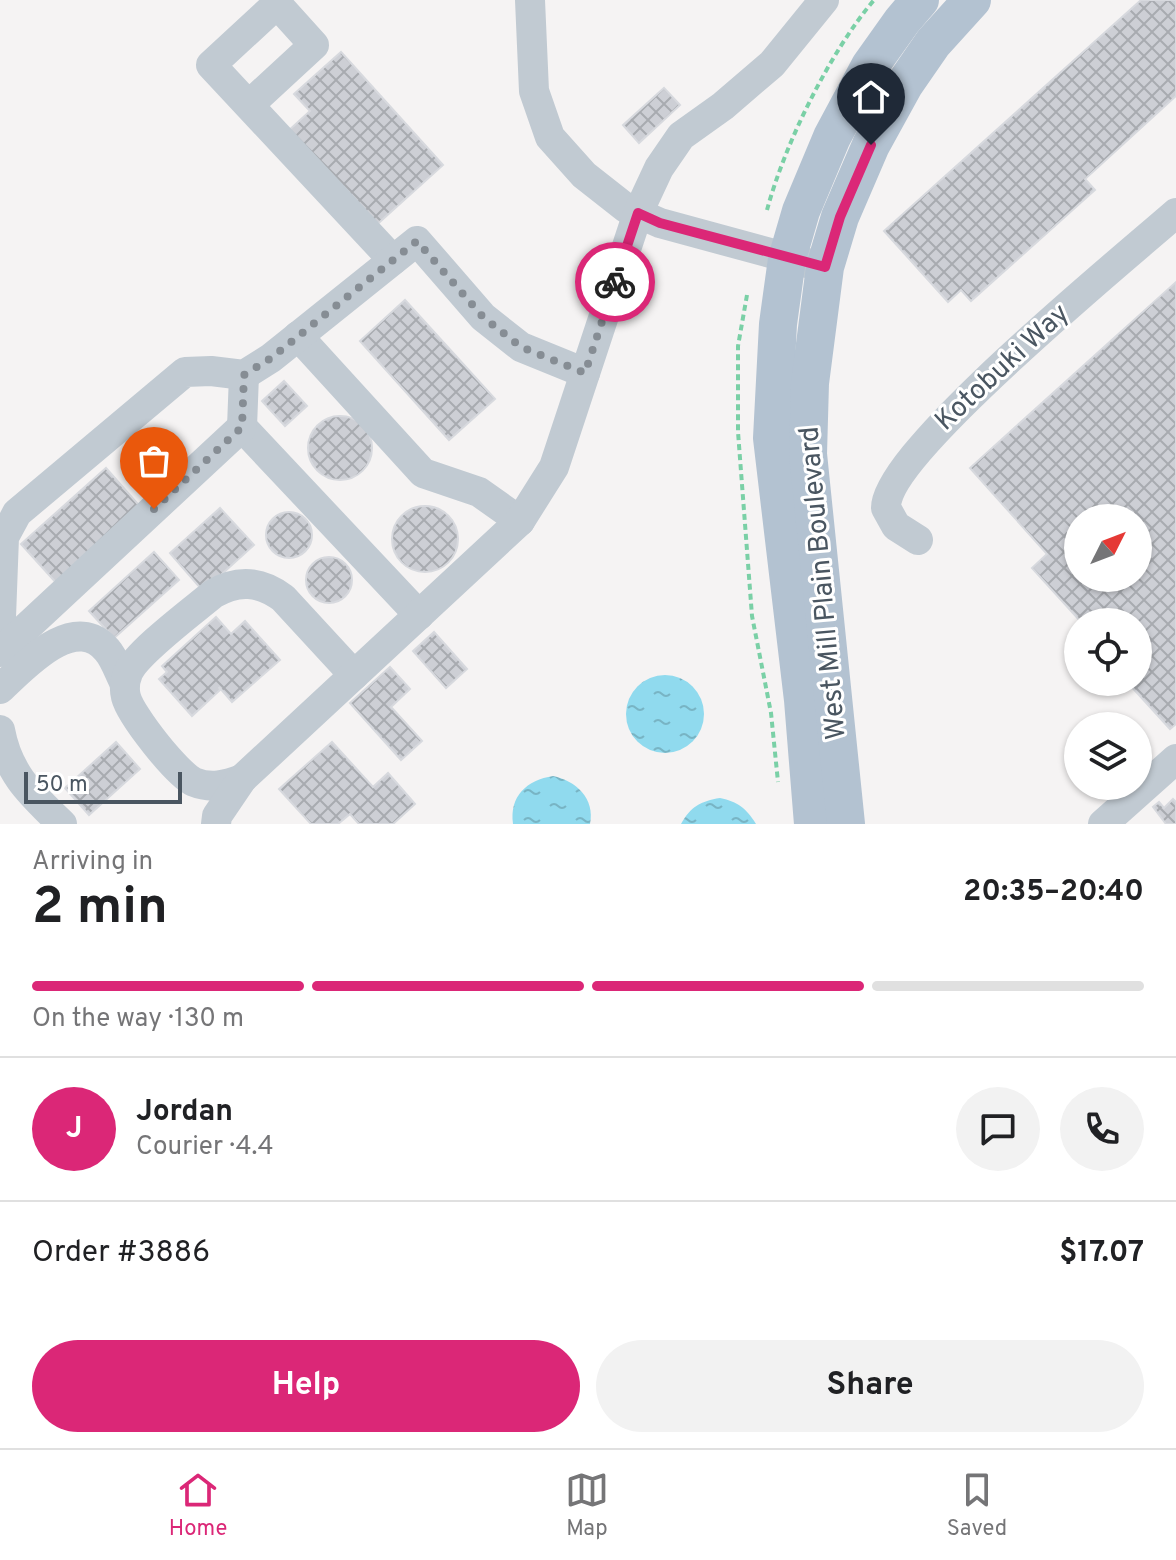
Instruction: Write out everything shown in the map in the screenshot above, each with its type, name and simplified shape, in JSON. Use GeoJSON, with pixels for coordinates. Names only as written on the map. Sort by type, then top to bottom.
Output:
{"type":"FeatureCollection","features":[{"type":"Feature","properties":{"kind":"main road","name":"West Mill Plain Boulevard"},"geometry":{"type":"LineString","coordinates":[[813,824],[803,700],[772,438],[778,324],[787,259],[801,211],[832,137],[870,66],[920,0]]}},
{"type":"Feature","properties":{"kind":"main road","name":"West Mill Plain Boulevard"},"geometry":{"type":"LineString","coordinates":[[846,824],[808,454],[810,383],[825,267],[840,217],[871,145],[933,43],[972,0]]}},
{"type":"Feature","properties":{"kind":"street"},"geometry":{"type":"LineString","coordinates":[[530,0],[534,91],[550,137],[584,175],[626,208],[660,223],[825,267]]}},
{"type":"Feature","properties":{"kind":"street"},"geometry":{"type":"LineString","coordinates":[[216,824],[217,816],[242,779],[520,521],[554,467],[638,213],[659,168],[681,136],[723,106],[772,64],[824,0]]}},
{"type":"Feature","properties":{"kind":"street"},"geometry":{"type":"LineString","coordinates":[[249,105],[393,260]]}},
{"type":"Feature","properties":{"kind":"street","name":"Kotobuki Way"},"geometry":{"type":"LineString","coordinates":[[918,540],[896,526],[886,508],[891,487],[910,460],[947,417],[980,386],[1176,213]]}},
{"type":"Feature","properties":{"kind":"street"},"geometry":{"type":"LineString","coordinates":[[0,644],[4,537],[17,513],[185,372],[244,375],[417,241],[483,317],[521,347],[585,373]]}},
{"type":"Feature","properties":{"kind":"street"},"geometry":{"type":"LineString","coordinates":[[298,336],[423,473],[479,492],[520,521]]}},
{"type":"Feature","properties":{"kind":"street"},"geometry":{"type":"LineString","coordinates":[[0,652],[242,427],[244,375]]}},
{"type":"Feature","properties":{"kind":"street"},"geometry":{"type":"LineString","coordinates":[[242,427],[419,615]]}},
{"type":"Feature","properties":{"kind":"street"},"geometry":{"type":"LineString","coordinates":[[125,684],[134,662],[145,652],[213,594],[226,586],[241,583],[257,583],[283,598],[354,675]]}},
{"type":"Feature","properties":{"kind":"street"},"geometry":{"type":"LineString","coordinates":[[0,689],[40,652],[72,637],[96,641],[106,649],[125,684],[130,707],[183,776],[212,786],[227,785],[242,779]]}},
{"type":"Feature","properties":{"kind":"street"},"geometry":{"type":"LineString","coordinates":[[0,730],[4,754],[28,791],[62,824]]}},
{"type":"Feature","properties":{"kind":"street"},"geometry":{"type":"LineString","coordinates":[[1103,824],[1176,759]]}},
{"type":"Feature","properties":{"kind":"path"},"geometry":{"type":"LineString","coordinates":[[767,210],[772,190],[802,120],[830,66],[874,0]]}},
{"type":"Feature","properties":{"kind":"path"},"geometry":{"type":"LineString","coordinates":[[747,295],[738,346],[738,432],[752,616],[770,703],[779,792]]}},
{"type":"Feature","properties":{"kind":"water"},"geometry":{"type":"Polygon","coordinates":[[[657,675],[673,675],[687,681],[698,692],[704,714],[698,736],[687,747],[673,753],[657,753],[643,747],[632,736],[626,722],[626,706],[632,692],[643,681],[657,675]]]}},
{"type":"Feature","properties":{"kind":"water"},"geometry":{"type":"Polygon","coordinates":[[[553,776],[569,782],[582,792],[590,806],[590,824],[513,824],[514,805],[522,791],[535,781],[553,776]]]}},
{"type":"Feature","properties":{"kind":"water"},"geometry":{"type":"Polygon","coordinates":[[[720,798],[741,806],[756,824],[681,824],[697,806],[720,798]]]}},
{"type":"Feature","properties":{"kind":"building"},"geometry":{"type":"Polygon","coordinates":[[[1141,0],[1176,0],[1176,96],[1085,179],[1095,190],[971,301],[961,290],[948,302],[884,231],[1141,0]]]}},
{"type":"Feature","properties":{"kind":"building"},"geometry":{"type":"Polygon","coordinates":[[[341,52],[443,165],[373,228],[287,132],[310,111],[294,94],[341,52]]]}},
{"type":"Feature","properties":{"kind":"building"},"geometry":{"type":"Polygon","coordinates":[[[664,88],[680,105],[639,143],[623,125],[664,88]]]}},
{"type":"Feature","properties":{"kind":"building"},"geometry":{"type":"Polygon","coordinates":[[[1176,282],[1176,724],[1170,729],[1140,696],[1152,696],[1152,608],[1068,608],[1032,568],[1047,554],[970,468],[1176,282]]]}},
{"type":"Feature","properties":{"kind":"building"},"geometry":{"type":"Polygon","coordinates":[[[405,300],[495,399],[449,440],[360,341],[405,300]]]}},
{"type":"Feature","properties":{"kind":"building"},"geometry":{"type":"Polygon","coordinates":[[[284,381],[307,406],[285,426],[262,401],[284,381]]]}},
{"type":"Feature","properties":{"kind":"building"},"geometry":{"type":"Polygon","coordinates":[[[340,416],[352,418],[363,425],[370,436],[370,460],[363,471],[352,478],[340,480],[328,478],[317,471],[310,460],[308,448],[310,436],[317,425],[328,418],[340,416]]]}},
{"type":"Feature","properties":{"kind":"building"},"geometry":{"type":"Polygon","coordinates":[[[106,468],[144,511],[60,587],[21,544],[106,468]]]}},
{"type":"Feature","properties":{"kind":"building"},"geometry":{"type":"Polygon","coordinates":[[[419,506],[431,506],[443,511],[453,521],[458,539],[456,552],[443,567],[431,572],[419,572],[407,567],[397,557],[392,545],[392,533],[397,521],[407,511],[419,506]]]}},
{"type":"Feature","properties":{"kind":"building"},"geometry":{"type":"Polygon","coordinates":[[[220,508],[254,545],[203,591],[170,553],[220,508]]]}},
{"type":"Feature","properties":{"kind":"building"},"geometry":{"type":"Polygon","coordinates":[[[289,512],[298,513],[305,519],[311,526],[311,544],[305,551],[298,557],[289,558],[280,557],[273,551],[267,544],[266,535],[267,526],[273,519],[280,513],[289,512]]]}},
{"type":"Feature","properties":{"kind":"building"},"geometry":{"type":"Polygon","coordinates":[[[154,552],[179,580],[114,638],[89,611],[154,552]]]}},
{"type":"Feature","properties":{"kind":"building"},"geometry":{"type":"Polygon","coordinates":[[[329,557],[338,558],[345,564],[351,571],[351,589],[345,596],[338,602],[329,603],[320,602],[313,596],[307,589],[306,580],[307,571],[313,564],[320,558],[329,557]]]}},
{"type":"Feature","properties":{"kind":"building"},"geometry":{"type":"Polygon","coordinates":[[[216,617],[231,634],[245,621],[280,660],[232,702],[219,687],[220,690],[192,716],[159,679],[167,672],[162,666],[216,617]]]}},
{"type":"Feature","properties":{"kind":"building"},"geometry":{"type":"Polygon","coordinates":[[[434,632],[467,669],[446,688],[413,651],[434,632]]]}},
{"type":"Feature","properties":{"kind":"building"},"geometry":{"type":"Polygon","coordinates":[[[390,667],[410,689],[391,707],[422,741],[401,760],[350,703],[390,667]]]}},
{"type":"Feature","properties":{"kind":"building"},"geometry":{"type":"Polygon","coordinates":[[[116,742],[140,769],[89,815],[65,788],[116,742]]]}},
{"type":"Feature","properties":{"kind":"building"},"geometry":{"type":"Polygon","coordinates":[[[332,742],[373,787],[388,773],[415,804],[393,824],[359,824],[350,814],[338,824],[311,824],[279,789],[332,742]]]}},
{"type":"Feature","properties":{"kind":"building"},"geometry":{"type":"Polygon","coordinates":[[[1173,799],[1176,802],[1176,824],[1166,824],[1153,807],[1159,802],[1164,808],[1173,799]]]}},
{"type":"Feature","properties":{"kind":"way so far"},"geometry":{"type":"LineString","coordinates":[[154,509],[242,427],[244,375],[271,358],[417,241],[483,317],[521,347],[585,373],[615,282]]}},
{"type":"Feature","properties":{"kind":"route"},"geometry":{"type":"LineString","coordinates":[[615,282],[638,213],[660,223],[825,267],[840,217],[871,145]]}}]}
